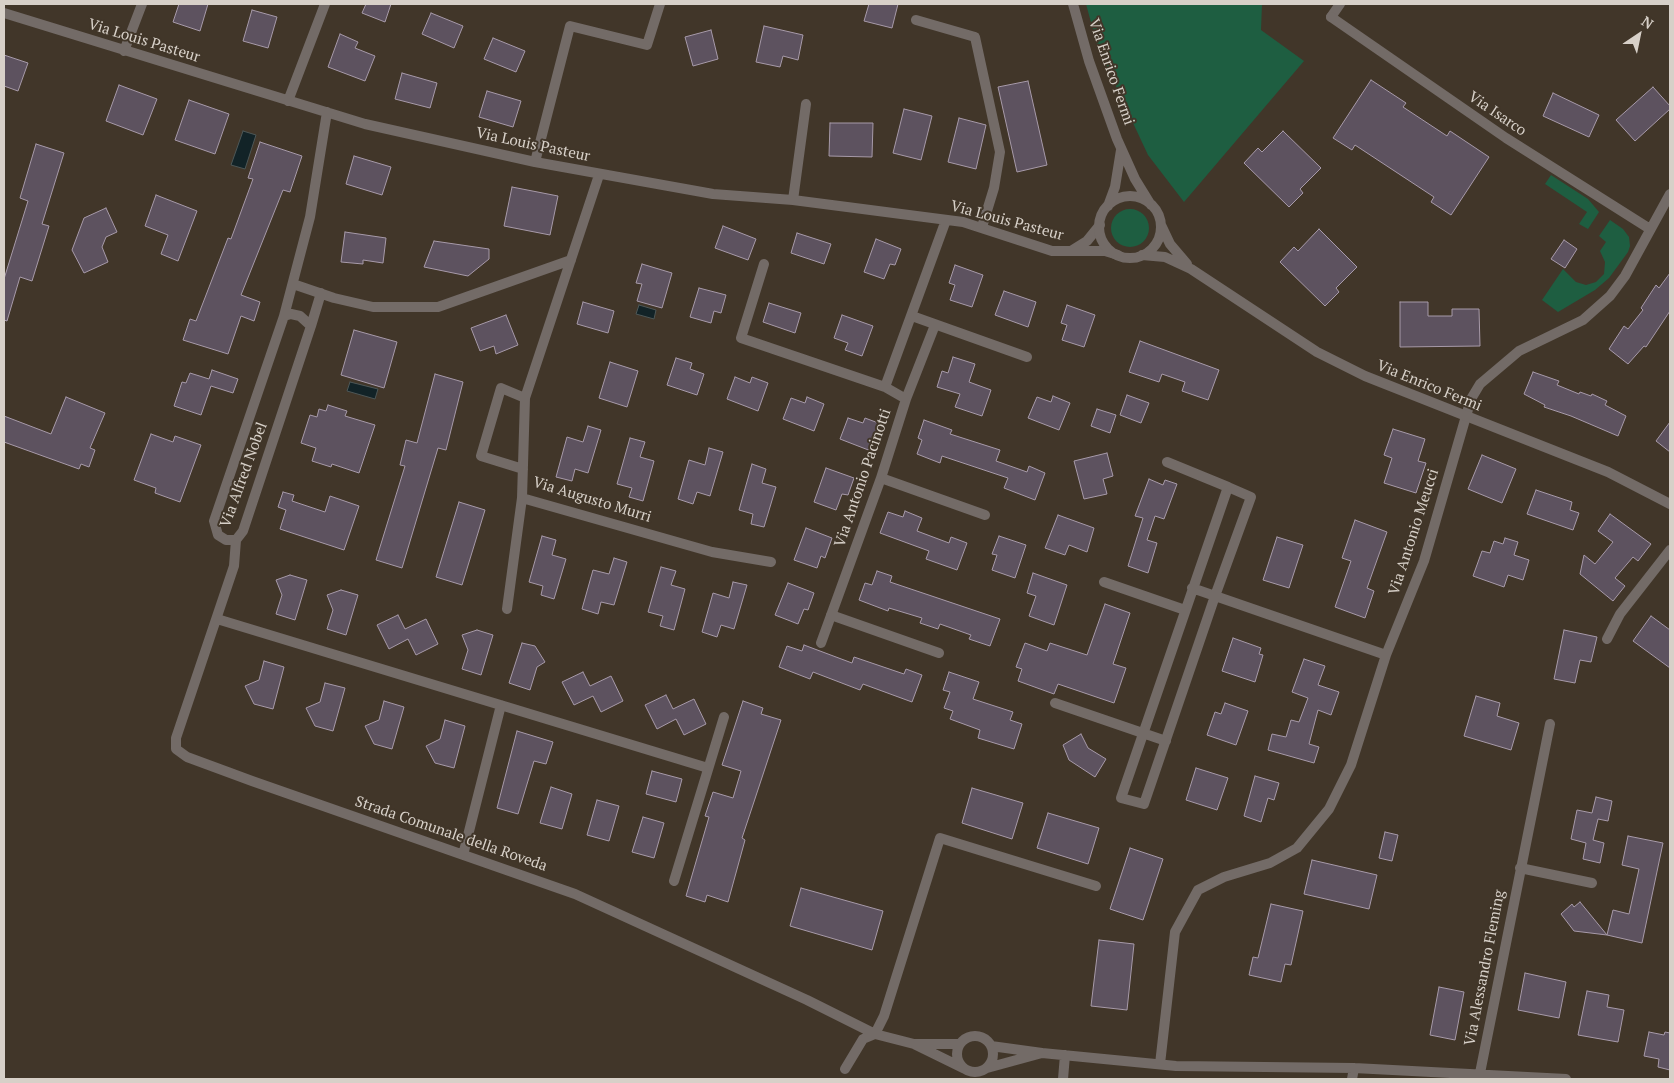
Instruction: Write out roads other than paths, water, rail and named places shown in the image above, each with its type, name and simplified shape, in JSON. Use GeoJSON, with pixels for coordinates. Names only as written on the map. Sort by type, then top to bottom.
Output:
{"type":"FeatureCollection","features":[{"type":"Feature","properties":{"kind":"street"},"geometry":{"type":"LineString","coordinates":[[124,51],[142,4]]}},
{"type":"Feature","properties":{"kind":"street"},"geometry":{"type":"LineString","coordinates":[[288,101],[325,4]]}},
{"type":"Feature","properties":{"kind":"street"},"geometry":{"type":"LineString","coordinates":[[535,162],[570,26],[647,46],[660,4]]}},
{"type":"Feature","properties":{"kind":"street","name":"Via Enrico Fermi"},"geometry":{"type":"LineString","coordinates":[[1073,4],[1089,61],[1121,149],[1139,186],[1152,205]]}},
{"type":"Feature","properties":{"kind":"street","name":"Via Isarco"},"geometry":{"type":"LineString","coordinates":[[1340,4],[1332,17],[1506,138],[1650,229]]}},
{"type":"Feature","properties":{"kind":"street","name":"Via Louis Pasteur"},"geometry":{"type":"LineString","coordinates":[[4,13],[365,124],[535,162],[713,194],[793,200],[946,220],[982,227],[1026,244],[1052,251],[1105,251],[1118,255]]}},
{"type":"Feature","properties":{"kind":"street"},"geometry":{"type":"LineString","coordinates":[[916,20],[974,37],[1000,152],[994,188],[982,227]]}},
{"type":"Feature","properties":{"kind":"street"},"geometry":{"type":"LineString","coordinates":[[793,200],[806,104]]}},
{"type":"Feature","properties":{"kind":"street","name":"Via Alfred Nobel"},"geometry":{"type":"LineString","coordinates":[[321,294],[243,531],[236,540],[226,540],[218,535],[214,521],[284,316],[293,284],[310,217],[327,112]]}},
{"type":"Feature","properties":{"kind":"street","name":"Via Enrico Fermi"},"geometry":{"type":"LineString","coordinates":[[1107,208],[1115,187],[1121,149]]}},
{"type":"Feature","properties":{"kind":"street","name":"Via Augusto Murri"},"geometry":{"type":"LineString","coordinates":[[599,175],[526,398],[522,498],[712,552],[771,562]]}},
{"type":"Feature","properties":{"kind":"street"},"geometry":{"type":"LineString","coordinates":[[1464,416],[1480,384],[1502,363],[1519,350],[1583,320],[1610,296],[1625,276],[1670,194]]}},
{"type":"Feature","properties":{"kind":"street"},"geometry":{"type":"LineString","coordinates":[[1130,196],[1142,198],[1152,205],[1158,214],[1161,224],[1156,243],[1142,255],[1129,257],[1118,255],[1104,243],[1100,225],[1107,208],[1118,199],[1130,196]]}},
{"type":"Feature","properties":{"kind":"street","name":"Via Antonio Pacinotti"},"geometry":{"type":"LineString","coordinates":[[821,643],[881,478],[906,399],[885,387],[946,220]]}},
{"type":"Feature","properties":{"kind":"street","name":"Via Enrico Fermi"},"geometry":{"type":"LineString","coordinates":[[1161,224],[1170,244],[1191,269]]}},
{"type":"Feature","properties":{"kind":"street","name":"Via Louis Pasteur"},"geometry":{"type":"LineString","coordinates":[[1068,252],[1087,241],[1100,225]]}},
{"type":"Feature","properties":{"kind":"street","name":"Via Enrico Fermi"},"geometry":{"type":"LineString","coordinates":[[1142,255],[1165,257],[1191,269],[1317,352],[1365,376],[1608,472],[1670,504]]}},
{"type":"Feature","properties":{"kind":"street"},"geometry":{"type":"LineString","coordinates":[[293,284],[321,294],[374,307],[438,307],[571,260]]}},
{"type":"Feature","properties":{"kind":"street"},"geometry":{"type":"LineString","coordinates":[[764,264],[741,338],[885,387]]}},
{"type":"Feature","properties":{"kind":"street"},"geometry":{"type":"LineString","coordinates":[[284,316],[291,314],[300,316],[312,326]]}},
{"type":"Feature","properties":{"kind":"street"},"geometry":{"type":"LineString","coordinates":[[912,316],[1028,357]]}},
{"type":"Feature","properties":{"kind":"street"},"geometry":{"type":"LineString","coordinates":[[906,399],[935,324]]}},
{"type":"Feature","properties":{"kind":"street"},"geometry":{"type":"LineString","coordinates":[[523,469],[481,456],[501,388],[526,398]]}},
{"type":"Feature","properties":{"kind":"street","name":"Via Antonio Meucci"},"geometry":{"type":"LineString","coordinates":[[1160,1064],[1175,932],[1186,908],[1198,890],[1224,877],[1270,864],[1291,852],[1329,808],[1350,765],[1386,655],[1424,561],[1464,416]]}},
{"type":"Feature","properties":{"kind":"street"},"geometry":{"type":"LineString","coordinates":[[1167,462],[1228,487],[1251,497],[1144,804],[1121,798],[1228,487]]}},
{"type":"Feature","properties":{"kind":"street"},"geometry":{"type":"LineString","coordinates":[[881,478],[985,515]]}},
{"type":"Feature","properties":{"kind":"street"},"geometry":{"type":"LineString","coordinates":[[507,609],[522,498]]}},
{"type":"Feature","properties":{"kind":"street","name":"Strada Comunale della Roveda"},"geometry":{"type":"LineString","coordinates":[[236,540],[234,566],[176,738],[176,749],[186,757],[575,894],[807,1000],[876,1034],[914,1044],[966,1070],[977,1073],[987,1068],[1042,1053]]}},
{"type":"Feature","properties":{"kind":"street"},"geometry":{"type":"LineString","coordinates":[[1607,639],[1620,614],[1670,550]]}},
{"type":"Feature","properties":{"kind":"street"},"geometry":{"type":"LineString","coordinates":[[1104,582],[1185,610]]}},
{"type":"Feature","properties":{"kind":"street"},"geometry":{"type":"LineString","coordinates":[[1192,588],[1386,655]]}},
{"type":"Feature","properties":{"kind":"street"},"geometry":{"type":"LineString","coordinates":[[831,615],[939,653]]}},
{"type":"Feature","properties":{"kind":"street"},"geometry":{"type":"LineString","coordinates":[[217,619],[708,768]]}},
{"type":"Feature","properties":{"kind":"street"},"geometry":{"type":"LineString","coordinates":[[1055,703],[1166,741]]}},
{"type":"Feature","properties":{"kind":"street"},"geometry":{"type":"LineString","coordinates":[[463,855],[500,705]]}},
{"type":"Feature","properties":{"kind":"street"},"geometry":{"type":"LineString","coordinates":[[674,881],[724,717]]}},
{"type":"Feature","properties":{"kind":"street","name":"Via Alessandro Fleming"},"geometry":{"type":"LineString","coordinates":[[1480,1073],[1550,724]]}},
{"type":"Feature","properties":{"kind":"street"},"geometry":{"type":"LineString","coordinates":[[845,1070],[863,1039],[876,1034],[899,973],[940,838],[1096,886]]}},
{"type":"Feature","properties":{"kind":"street"},"geometry":{"type":"LineString","coordinates":[[1520,868],[1592,883]]}},
{"type":"Feature","properties":{"kind":"street","name":"Strada Comunale della Roveda"},"geometry":{"type":"LineString","coordinates":[[914,1044],[960,1044],[965,1039],[976,1036],[988,1041],[991,1046],[1042,1053],[1160,1064]]}},
{"type":"Feature","properties":{"kind":"street"},"geometry":{"type":"LineString","coordinates":[[960,1044],[957,1055],[958,1061],[966,1070]]}},
{"type":"Feature","properties":{"kind":"street"},"geometry":{"type":"LineString","coordinates":[[987,1068],[993,1058],[991,1046]]}},
{"type":"Feature","properties":{"kind":"street"},"geometry":{"type":"LineString","coordinates":[[1063,1079],[1065,1055]]}},
{"type":"Feature","properties":{"kind":"street"},"geometry":{"type":"LineString","coordinates":[[1160,1064],[1354,1068],[1480,1073],[1566,1079]]}},
{"type":"Feature","properties":{"kind":"street"},"geometry":{"type":"LineString","coordinates":[[1352,1079],[1354,1068]]}}]}
